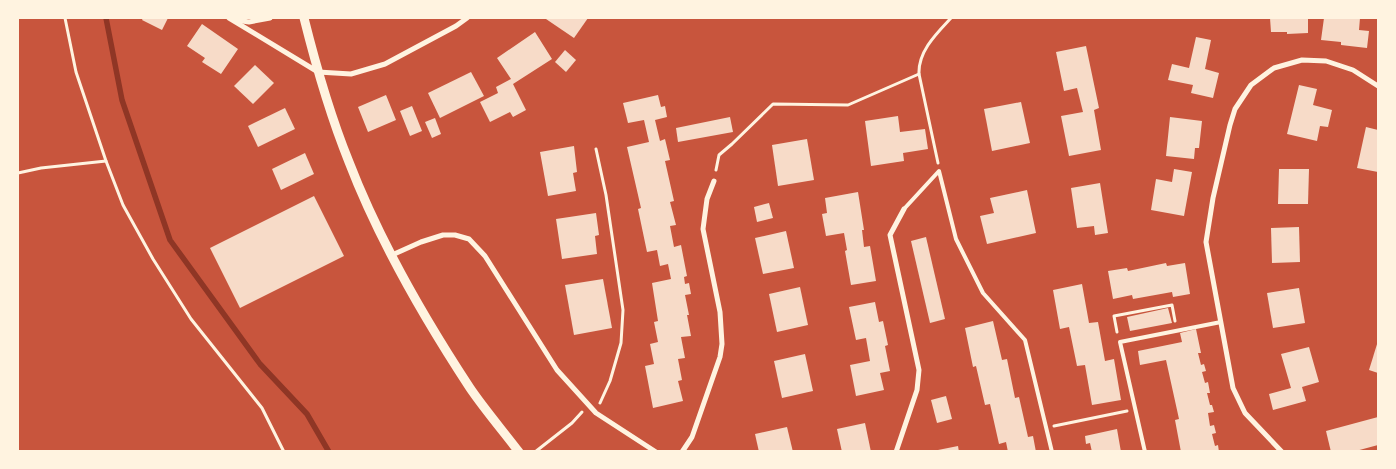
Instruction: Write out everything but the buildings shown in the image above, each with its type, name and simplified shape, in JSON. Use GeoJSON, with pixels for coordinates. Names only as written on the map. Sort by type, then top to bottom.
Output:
{"type":"FeatureCollection","features":[{"type":"Feature","properties":{"kind":"street"},"geometry":{"type":"LineString","coordinates":[[231,19],[249,22],[270,18]]}},
{"type":"Feature","properties":{"kind":"street"},"geometry":{"type":"LineString","coordinates":[[304,18],[318,72],[349,163],[392,255],[439,339],[472,390],[519,452]]}},
{"type":"Feature","properties":{"kind":"street"},"geometry":{"type":"LineString","coordinates":[[231,19],[318,72],[351,74],[385,64],[456,26],[467,18]]}},
{"type":"Feature","properties":{"kind":"street"},"geometry":{"type":"LineString","coordinates":[[1282,452],[1244,413],[1233,388],[1206,242],[1213,198],[1230,125],[1235,109],[1251,85],[1274,68],[1302,60],[1326,61],[1353,70],[1378,86]]}},
{"type":"Feature","properties":{"kind":"street"},"geometry":{"type":"LineString","coordinates":[[682,452],[692,437],[720,357],[722,344],[720,312],[703,229],[707,199],[714,181]]}},
{"type":"Feature","properties":{"kind":"street"},"geometry":{"type":"LineString","coordinates":[[896,452],[917,390],[919,370],[890,235],[904,209]]}},
{"type":"Feature","properties":{"kind":"street"},"geometry":{"type":"LineString","coordinates":[[392,255],[420,242],[443,235],[455,235],[469,239],[485,256],[558,370],[596,413],[656,452]]}},
{"type":"Feature","properties":{"kind":"lane"},"geometry":{"type":"LineString","coordinates":[[904,209],[940,171]]}},
{"type":"Feature","properties":{"kind":"lane"},"geometry":{"type":"LineString","coordinates":[[940,171],[956,239],[983,293],[1025,340],[1052,452]]}},
{"type":"Feature","properties":{"kind":"lane"},"geometry":{"type":"LineString","coordinates":[[1145,452],[1120,342],[1221,322]]}},
{"type":"Feature","properties":{"kind":"path"},"geometry":{"type":"LineString","coordinates":[[65,18],[76,72],[123,205],[153,259],[191,319],[262,408],[284,452]]}},
{"type":"Feature","properties":{"kind":"path"},"geometry":{"type":"LineString","coordinates":[[940,171],[918,64],[932,37],[951,18]]}},
{"type":"Feature","properties":{"kind":"path"},"geometry":{"type":"LineString","coordinates":[[714,181],[719,155],[773,104],[848,105],[919,74]]}},
{"type":"Feature","properties":{"kind":"path"},"geometry":{"type":"LineString","coordinates":[[596,149],[606,195],[623,310],[621,343],[610,381],[596,413]]}},
{"type":"Feature","properties":{"kind":"path"},"geometry":{"type":"LineString","coordinates":[[18,173],[41,168],[106,161]]}},
{"type":"Feature","properties":{"kind":"path"},"geometry":{"type":"LineString","coordinates":[[1120,342],[1114,316],[1152,308],[1172,305],[1177,331]]}},
{"type":"Feature","properties":{"kind":"path"},"geometry":{"type":"LineString","coordinates":[[1046,427],[1134,410]]}},
{"type":"Feature","properties":{"kind":"path"},"geometry":{"type":"LineString","coordinates":[[535,452],[572,423]]}},
{"type":"Feature","properties":{"kind":"waterway"},"geometry":{"type":"LineString","coordinates":[[106,18],[122,100],[170,240],[260,364],[307,414],[329,452]]}}]}
